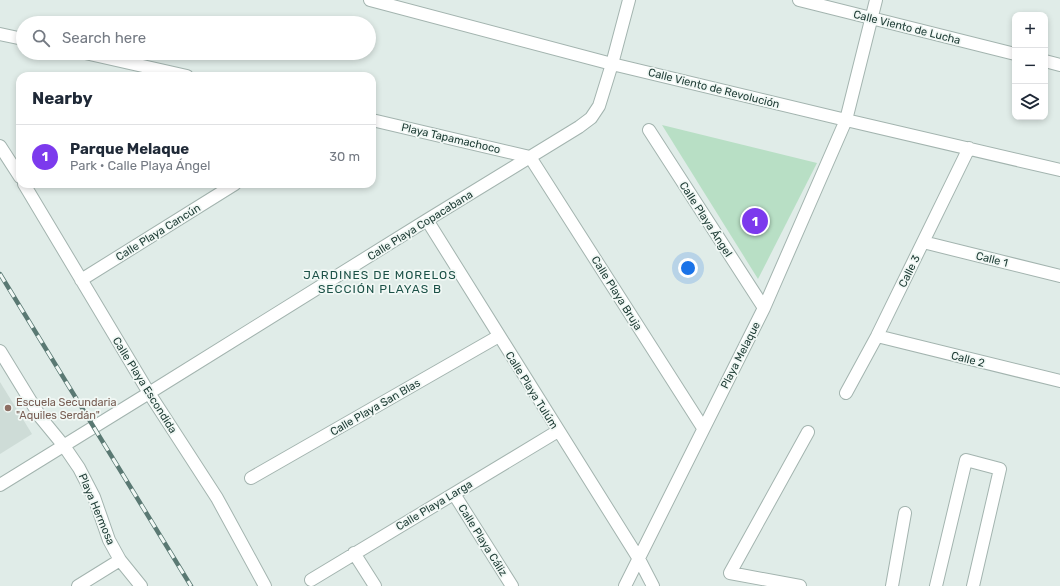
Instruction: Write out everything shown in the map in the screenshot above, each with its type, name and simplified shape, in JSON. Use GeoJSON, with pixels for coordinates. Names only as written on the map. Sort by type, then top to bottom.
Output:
{"type":"FeatureCollection","features":[{"type":"Feature","properties":{"kind":"street","name":"Calle Viento de Revolución"},"geometry":{"type":"LineString","coordinates":[[370,0],[612,64],[1060,170]]}},
{"type":"Feature","properties":{"kind":"street","name":"Calle Playa Copacabana"},"geometry":{"type":"LineString","coordinates":[[0,485],[591,118],[599,106],[629,0]]}},
{"type":"Feature","properties":{"kind":"street","name":"Calle Viento de Lucha"},"geometry":{"type":"LineString","coordinates":[[799,0],[1012,53]]}},
{"type":"Feature","properties":{"kind":"street","name":"Playa Melaque"},"geometry":{"type":"LineString","coordinates":[[625,586],[764,308],[846,120],[876,0]]}},
{"type":"Feature","properties":{"kind":"street"},"geometry":{"type":"LineString","coordinates":[[0,34],[16,37]]}},
{"type":"Feature","properties":{"kind":"street"},"geometry":{"type":"LineString","coordinates":[[116,60],[169,72]]}},
{"type":"Feature","properties":{"kind":"street"},"geometry":{"type":"LineString","coordinates":[[1048,62],[1060,65]]}},
{"type":"Feature","properties":{"kind":"street","name":"Playa Tapamachoco"},"geometry":{"type":"LineString","coordinates":[[376,121],[530,157]]}},
{"type":"Feature","properties":{"kind":"street","name":"Calle Playa Ángel"},"geometry":{"type":"LineString","coordinates":[[649,130],[764,308]]}},
{"type":"Feature","properties":{"kind":"street","name":"Calle Playa Escondida"},"geometry":{"type":"LineString","coordinates":[[0,146],[16,170]]}},
{"type":"Feature","properties":{"kind":"street","name":"Calle 3"},"geometry":{"type":"LineString","coordinates":[[846,393],[877,336],[969,148]]}},
{"type":"Feature","properties":{"kind":"street","name":"Calle Playa Bruja"},"geometry":{"type":"LineString","coordinates":[[530,157],[703,428]]}},
{"type":"Feature","properties":{"kind":"street","name":"Calle Playa Escondida"},"geometry":{"type":"LineString","coordinates":[[27,188],[149,393],[217,498],[265,586]]}},
{"type":"Feature","properties":{"kind":"street","name":"Calle Playa Cancún"},"geometry":{"type":"LineString","coordinates":[[81,280],[229,188]]}},
{"type":"Feature","properties":{"kind":"street","name":"Calle Playa Tulúm"},"geometry":{"type":"LineString","coordinates":[[427,220],[639,559],[653,586]]}},
{"type":"Feature","properties":{"kind":"street","name":"Calle 1"},"geometry":{"type":"LineString","coordinates":[[923,242],[1060,276]]}},
{"type":"Feature","properties":{"kind":"street","name":"Calle Playa San Blas"},"geometry":{"type":"LineString","coordinates":[[251,478],[499,336]]}},
{"type":"Feature","properties":{"kind":"street","name":"Calle 2"},"geometry":{"type":"LineString","coordinates":[[877,336],[1060,381]]}},
{"type":"Feature","properties":{"kind":"street","name":"Playa Hermosa"},"geometry":{"type":"LineString","coordinates":[[0,351],[41,418],[80,468],[94,497],[109,540],[120,560],[141,586]]}},
{"type":"Feature","properties":{"kind":"street","name":"Calle Playa Larga"},"geometry":{"type":"LineString","coordinates":[[311,580],[558,431]]}},
{"type":"Feature","properties":{"kind":"street"},"geometry":{"type":"LineString","coordinates":[[800,586],[730,573],[808,432]]}},
{"type":"Feature","properties":{"kind":"street"},"geometry":{"type":"LineString","coordinates":[[936,586],[966,460],[1000,469],[973,586]]}},
{"type":"Feature","properties":{"kind":"street","name":"Calle Playa Cáliz"},"geometry":{"type":"LineString","coordinates":[[454,494],[512,586]]}},
{"type":"Feature","properties":{"kind":"street"},"geometry":{"type":"LineString","coordinates":[[892,586],[905,513]]}},
{"type":"Feature","properties":{"kind":"street"},"geometry":{"type":"LineString","coordinates":[[354,553],[375,586]]}},
{"type":"Feature","properties":{"kind":"street"},"geometry":{"type":"LineString","coordinates":[[78,586],[120,560]]}},
{"type":"Feature","properties":{"kind":"shaded area","name":"Escuela Secundaria \"Aquiles Serdán\""},"geometry":{"type":"Polygon","coordinates":[[[0,382],[32,434],[0,454],[0,382]]]}},
{"type":"Feature","properties":{"kind":"green space"},"geometry":{"type":"Polygon","coordinates":[[[662,125],[817,163],[758,279],[662,125]]]}},
{"type":"Feature","properties":{"kind":"railway"},"geometry":{"type":"LineString","coordinates":[[0,274],[191,586]]}},
{"type":"Feature","properties":{"kind":"place","name":"Parque Melaque"},"geometry":{"type":"Point","coordinates":[755,221]}},
{"type":"Feature","properties":{"kind":"place","name":"Escuela Secundaria \"Aquiles Serdán\""},"geometry":{"type":"Point","coordinates":[8,408]}},
{"type":"Feature","properties":{"kind":"district","name":"JARDINES DE MORELOS SECCIÓN PLAYAS B"},"geometry":{"type":"Point","coordinates":[380,282]}}]}
